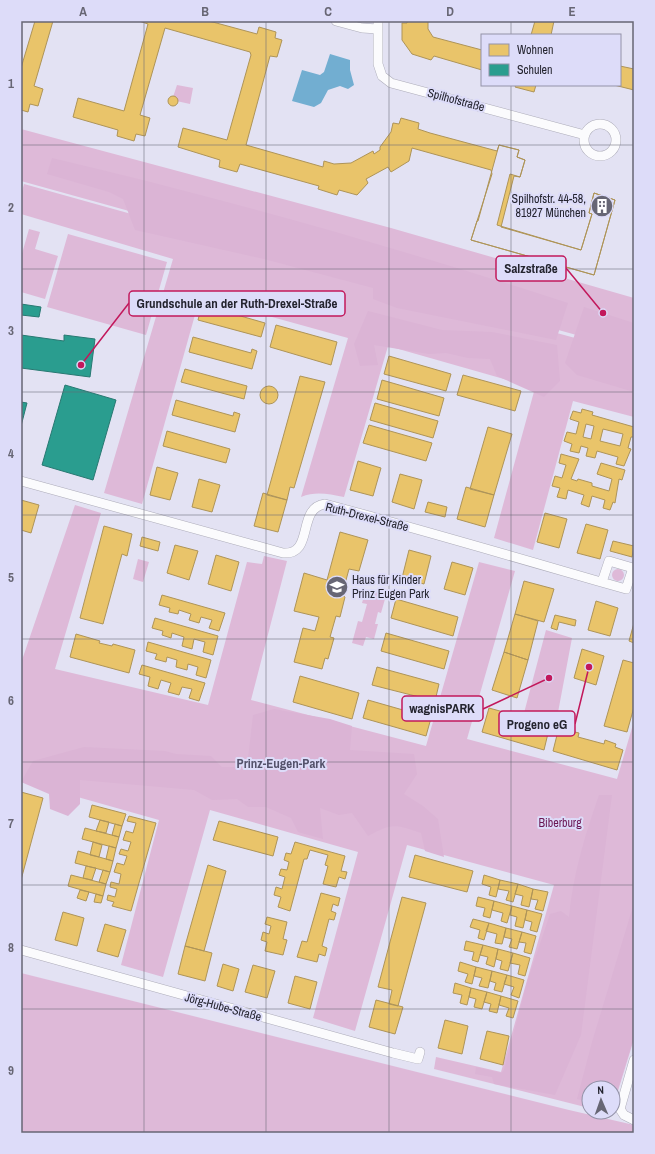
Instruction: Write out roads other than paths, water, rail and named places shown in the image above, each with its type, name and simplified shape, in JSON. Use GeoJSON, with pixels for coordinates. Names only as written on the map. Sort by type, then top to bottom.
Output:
{"type":"FeatureCollection","features":[{"type":"Feature","properties":{"kind":"street"},"geometry":{"type":"LineString","coordinates":[[336,21],[362,28],[378,25]]}},
{"type":"Feature","properties":{"kind":"street","name":"Spilhofstraße"},"geometry":{"type":"LineString","coordinates":[[378,25],[378,64],[382,76],[391,82],[585,135]]}},
{"type":"Feature","properties":{"kind":"street","name":"Ruth-Drexel-Straße"},"geometry":{"type":"LineString","coordinates":[[21,482],[289,554],[296,550],[301,544],[311,511],[317,505],[325,504],[602,582]]}},
{"type":"Feature","properties":{"kind":"street","name":"Jörg-Hube-Straße"},"geometry":{"type":"LineString","coordinates":[[21,950],[393,1053],[418,1059],[420,1052]]}},
{"type":"Feature","properties":{"kind":"street"},"geometry":{"type":"LineString","coordinates":[[634,1060],[620,1109],[624,1115],[634,1120]]}},
{"type":"Feature","properties":{"kind":"water"},"geometry":{"type":"Polygon","coordinates":[[[330,54],[350,60],[350,70],[354,85],[348,89],[340,86],[328,90],[321,103],[314,107],[292,101],[302,70],[320,75],[324,72],[330,54]]]}},
{"type":"Feature","properties":{"kind":"place","name":"Spilhofstr. 44-58, 81927 München"},"geometry":{"type":"Point","coordinates":[602,206]}},
{"type":"Feature","properties":{"kind":"place","name":"Salzstraße"},"geometry":{"type":"Point","coordinates":[603,313]}},
{"type":"Feature","properties":{"kind":"place","name":"Grundschule an der Ruth-Drexel-Straße"},"geometry":{"type":"Point","coordinates":[81,365]}},
{"type":"Feature","properties":{"kind":"place","name":"Haus für Kinder Prinz Eugen Park"},"geometry":{"type":"Point","coordinates":[337,587]}},
{"type":"Feature","properties":{"kind":"place","name":"Progeno eG"},"geometry":{"type":"Point","coordinates":[589,667]}},
{"type":"Feature","properties":{"kind":"place","name":"wagnisPARK"},"geometry":{"type":"Point","coordinates":[549,678]}},
{"type":"Feature","properties":{"kind":"district","name":"Prinz-Eugen-Park"},"geometry":{"type":"Point","coordinates":[281,763]}},
{"type":"Feature","properties":{"kind":"park label","name":"Biberburg"},"geometry":{"type":"Point","coordinates":[560,823]}}]}
